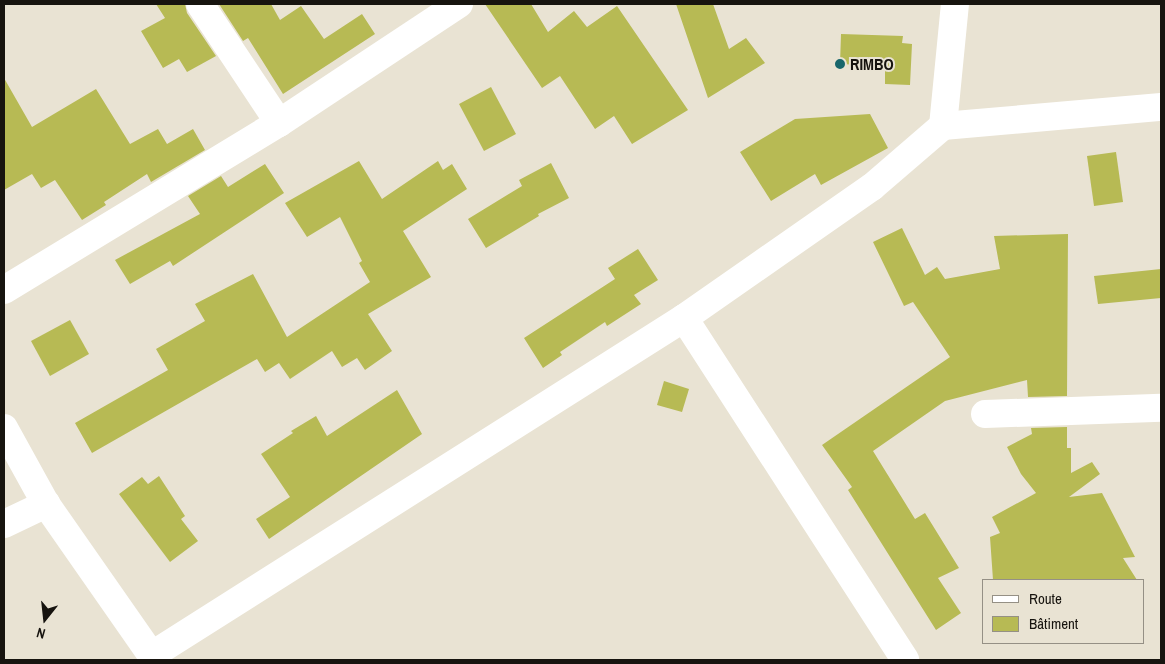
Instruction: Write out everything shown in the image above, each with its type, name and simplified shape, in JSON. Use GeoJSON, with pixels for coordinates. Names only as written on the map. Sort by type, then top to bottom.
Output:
{"type":"FeatureCollection","features":[{"type":"Feature","properties":{"kind":"street"},"geometry":{"type":"LineString","coordinates":[[200,4],[279,123]]}},
{"type":"Feature","properties":{"kind":"street"},"geometry":{"type":"LineString","coordinates":[[943,126],[955,4]]}},
{"type":"Feature","properties":{"kind":"street"},"geometry":{"type":"LineString","coordinates":[[4,290],[279,123],[454,5]]}},
{"type":"Feature","properties":{"kind":"street"},"geometry":{"type":"LineString","coordinates":[[4,428],[46,504],[154,658],[684,318],[872,187],[943,126],[1161,107]]}},
{"type":"Feature","properties":{"kind":"street"},"geometry":{"type":"LineString","coordinates":[[684,318],[904,660]]}},
{"type":"Feature","properties":{"kind":"street"},"geometry":{"type":"LineString","coordinates":[[985,414],[1161,408]]}},
{"type":"Feature","properties":{"kind":"street"},"geometry":{"type":"LineString","coordinates":[[4,524],[46,504]]}},
{"type":"Feature","properties":{"kind":"building"},"geometry":{"type":"Polygon","coordinates":[[[156,4],[185,4],[187,13],[216,56],[187,72],[179,59],[163,68],[141,31],[165,18],[156,4]]]}},
{"type":"Feature","properties":{"kind":"building"},"geometry":{"type":"Polygon","coordinates":[[[219,4],[271,4],[280,20],[301,6],[324,39],[362,14],[375,34],[283,94],[248,38],[243,41],[219,4]]]}},
{"type":"Feature","properties":{"kind":"building"},"geometry":{"type":"Polygon","coordinates":[[[485,4],[531,4],[548,32],[574,11],[587,27],[617,6],[688,110],[632,144],[614,116],[595,129],[560,76],[542,88],[485,4]]]}},
{"type":"Feature","properties":{"kind":"building"},"geometry":{"type":"Polygon","coordinates":[[[676,4],[713,4],[729,49],[746,38],[765,63],[708,98],[676,4]]]}},
{"type":"Feature","properties":{"kind":"building"},"geometry":{"type":"Polygon","coordinates":[[[841,34],[903,36],[902,43],[912,44],[910,85],[885,84],[885,66],[840,64],[841,34]]]}},
{"type":"Feature","properties":{"kind":"building"},"geometry":{"type":"Polygon","coordinates":[[[4,78],[32,127],[96,89],[130,144],[158,129],[167,144],[193,129],[205,150],[151,182],[147,174],[104,202],[106,205],[82,220],[55,180],[41,188],[32,174],[4,190],[4,78]]]}},
{"type":"Feature","properties":{"kind":"building"},"geometry":{"type":"Polygon","coordinates":[[[491,87],[516,134],[484,151],[459,104],[491,87]]]}},
{"type":"Feature","properties":{"kind":"building"},"geometry":{"type":"Polygon","coordinates":[[[870,114],[888,148],[821,185],[815,174],[771,201],[740,152],[795,119],[870,114]]]}},
{"type":"Feature","properties":{"kind":"building"},"geometry":{"type":"Polygon","coordinates":[[[1116,152],[1123,202],[1094,206],[1087,156],[1116,152]]]}},
{"type":"Feature","properties":{"kind":"building"},"geometry":{"type":"Polygon","coordinates":[[[359,161],[382,199],[438,161],[443,170],[452,164],[467,189],[403,231],[431,277],[368,314],[392,351],[365,370],[357,358],[342,367],[332,351],[290,379],[279,363],[265,372],[257,359],[92,453],[75,423],[168,370],[156,349],[205,321],[195,304],[253,274],[287,337],[370,282],[359,263],[362,261],[340,217],[307,237],[285,203],[359,161]]]}},
{"type":"Feature","properties":{"kind":"building"},"geometry":{"type":"Polygon","coordinates":[[[551,163],[569,198],[538,214],[539,216],[486,248],[468,219],[522,186],[519,180],[551,163]]]}},
{"type":"Feature","properties":{"kind":"building"},"geometry":{"type":"Polygon","coordinates":[[[265,164],[284,193],[173,266],[170,261],[130,284],[115,260],[200,214],[188,196],[221,176],[228,187],[265,164]]]}},
{"type":"Feature","properties":{"kind":"building"},"geometry":{"type":"Polygon","coordinates":[[[902,228],[925,275],[937,267],[945,279],[1000,269],[994,236],[1068,234],[1067,396],[1028,397],[1027,380],[945,401],[873,451],[915,519],[925,513],[959,568],[938,578],[961,613],[936,630],[848,490],[852,487],[822,445],[950,357],[913,302],[904,306],[873,242],[902,228]]]}},
{"type":"Feature","properties":{"kind":"building"},"geometry":{"type":"Polygon","coordinates":[[[638,249],[658,280],[634,295],[641,304],[607,326],[605,322],[560,352],[562,355],[543,368],[524,338],[615,279],[608,268],[638,249]]]}},
{"type":"Feature","properties":{"kind":"building"},"geometry":{"type":"Polygon","coordinates":[[[1161,269],[1161,298],[1098,304],[1094,276],[1161,269]]]}},
{"type":"Feature","properties":{"kind":"building"},"geometry":{"type":"Polygon","coordinates":[[[70,320],[89,354],[50,376],[31,341],[70,320]]]}},
{"type":"Feature","properties":{"kind":"building"},"geometry":{"type":"Polygon","coordinates":[[[664,381],[689,389],[682,412],[657,405],[664,381]]]}},
{"type":"Feature","properties":{"kind":"building"},"geometry":{"type":"Polygon","coordinates":[[[397,390],[422,434],[269,539],[256,519],[290,497],[261,454],[293,433],[291,431],[316,416],[327,436],[397,390]]]}},
{"type":"Feature","properties":{"kind":"building"},"geometry":{"type":"Polygon","coordinates":[[[1067,427],[1067,448],[1071,448],[1071,473],[1092,462],[1100,474],[1069,497],[1102,493],[1135,557],[1123,558],[1136,579],[993,579],[990,537],[1000,533],[992,517],[1036,493],[1021,474],[1007,447],[1032,434],[1031,428],[1067,427]]]}},
{"type":"Feature","properties":{"kind":"building"},"geometry":{"type":"Polygon","coordinates":[[[159,476],[185,516],[181,519],[198,541],[170,562],[119,494],[142,477],[148,484],[159,476]]]}},
{"type":"Feature","properties":{"kind":"place","name":"RIMBO"},"geometry":{"type":"Point","coordinates":[840,64]}}]}
